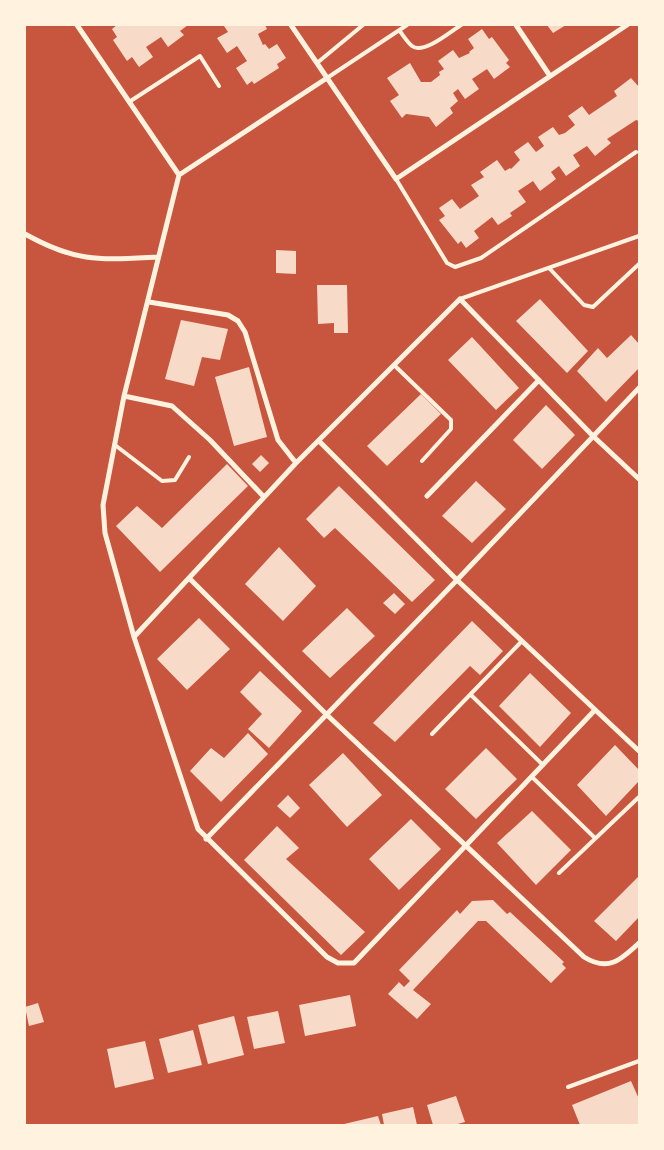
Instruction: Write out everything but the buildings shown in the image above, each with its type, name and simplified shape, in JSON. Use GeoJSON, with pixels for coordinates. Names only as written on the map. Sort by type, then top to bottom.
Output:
{"type":"FeatureCollection","features":[{"type":"Feature","properties":{"kind":"street"},"geometry":{"type":"LineString","coordinates":[[77,25],[179,175]]}},
{"type":"Feature","properties":{"kind":"street"},"geometry":{"type":"LineString","coordinates":[[291,25],[396,179],[627,25]]}},
{"type":"Feature","properties":{"kind":"street"},"geometry":{"type":"LineString","coordinates":[[516,25],[550,76]]}},
{"type":"Feature","properties":{"kind":"street"},"geometry":{"type":"LineString","coordinates":[[327,78],[179,175],[157,257],[149,302],[124,396],[103,505],[105,534],[134,637],[198,829],[327,957],[346,965],[354,963],[595,710]]}},
{"type":"Feature","properties":{"kind":"street"},"geometry":{"type":"LineString","coordinates":[[25,234],[48,247],[71,256],[99,260],[157,257]]}},
{"type":"Feature","properties":{"kind":"street"},"geometry":{"type":"LineString","coordinates":[[134,637],[296,462],[460,299],[593,436],[639,480]]}},
{"type":"Feature","properties":{"kind":"street"},"geometry":{"type":"LineString","coordinates":[[149,302],[228,314],[238,321],[245,332],[278,440],[296,462]]}},
{"type":"Feature","properties":{"kind":"street"},"geometry":{"type":"LineString","coordinates":[[428,496],[539,380]]}},
{"type":"Feature","properties":{"kind":"street"},"geometry":{"type":"LineString","coordinates":[[206,839],[457,580],[639,388]]}},
{"type":"Feature","properties":{"kind":"street"},"geometry":{"type":"LineString","coordinates":[[124,396],[172,406],[210,440],[264,497]]}},
{"type":"Feature","properties":{"kind":"street"},"geometry":{"type":"LineString","coordinates":[[319,441],[457,580],[639,751]]}},
{"type":"Feature","properties":{"kind":"street"},"geometry":{"type":"LineString","coordinates":[[189,578],[326,714],[584,957],[596,965],[609,964],[624,958],[639,943]]}},
{"type":"Feature","properties":{"kind":"lane"},"geometry":{"type":"LineString","coordinates":[[317,63],[363,25]]}},
{"type":"Feature","properties":{"kind":"lane"},"geometry":{"type":"LineString","coordinates":[[327,78],[406,25]]}},
{"type":"Feature","properties":{"kind":"lane"},"geometry":{"type":"LineString","coordinates":[[400,30],[411,46],[418,49],[426,47],[461,25]]}},
{"type":"Feature","properties":{"kind":"lane"},"geometry":{"type":"LineString","coordinates":[[129,102],[200,56],[220,86]]}},
{"type":"Feature","properties":{"kind":"lane"},"geometry":{"type":"LineString","coordinates":[[396,179],[447,263],[456,267],[481,258],[636,152]]}},
{"type":"Feature","properties":{"kind":"lane"},"geometry":{"type":"LineString","coordinates":[[460,299],[639,236]]}},
{"type":"Feature","properties":{"kind":"lane"},"geometry":{"type":"LineString","coordinates":[[549,268],[584,305],[593,307],[639,264]]}},
{"type":"Feature","properties":{"kind":"lane"},"geometry":{"type":"LineString","coordinates":[[394,365],[451,420],[451,430],[422,461]]}},
{"type":"Feature","properties":{"kind":"lane"},"geometry":{"type":"LineString","coordinates":[[115,445],[162,481],[175,480],[189,457]]}},
{"type":"Feature","properties":{"kind":"lane"},"geometry":{"type":"LineString","coordinates":[[432,734],[522,641]]}},
{"type":"Feature","properties":{"kind":"lane"},"geometry":{"type":"LineString","coordinates":[[471,694],[543,765]]}},
{"type":"Feature","properties":{"kind":"lane"},"geometry":{"type":"LineString","coordinates":[[532,777],[595,838]]}},
{"type":"Feature","properties":{"kind":"lane"},"geometry":{"type":"LineString","coordinates":[[560,873],[639,796]]}},
{"type":"Feature","properties":{"kind":"lane"},"geometry":{"type":"LineString","coordinates":[[568,1087],[639,1061]]}}]}
